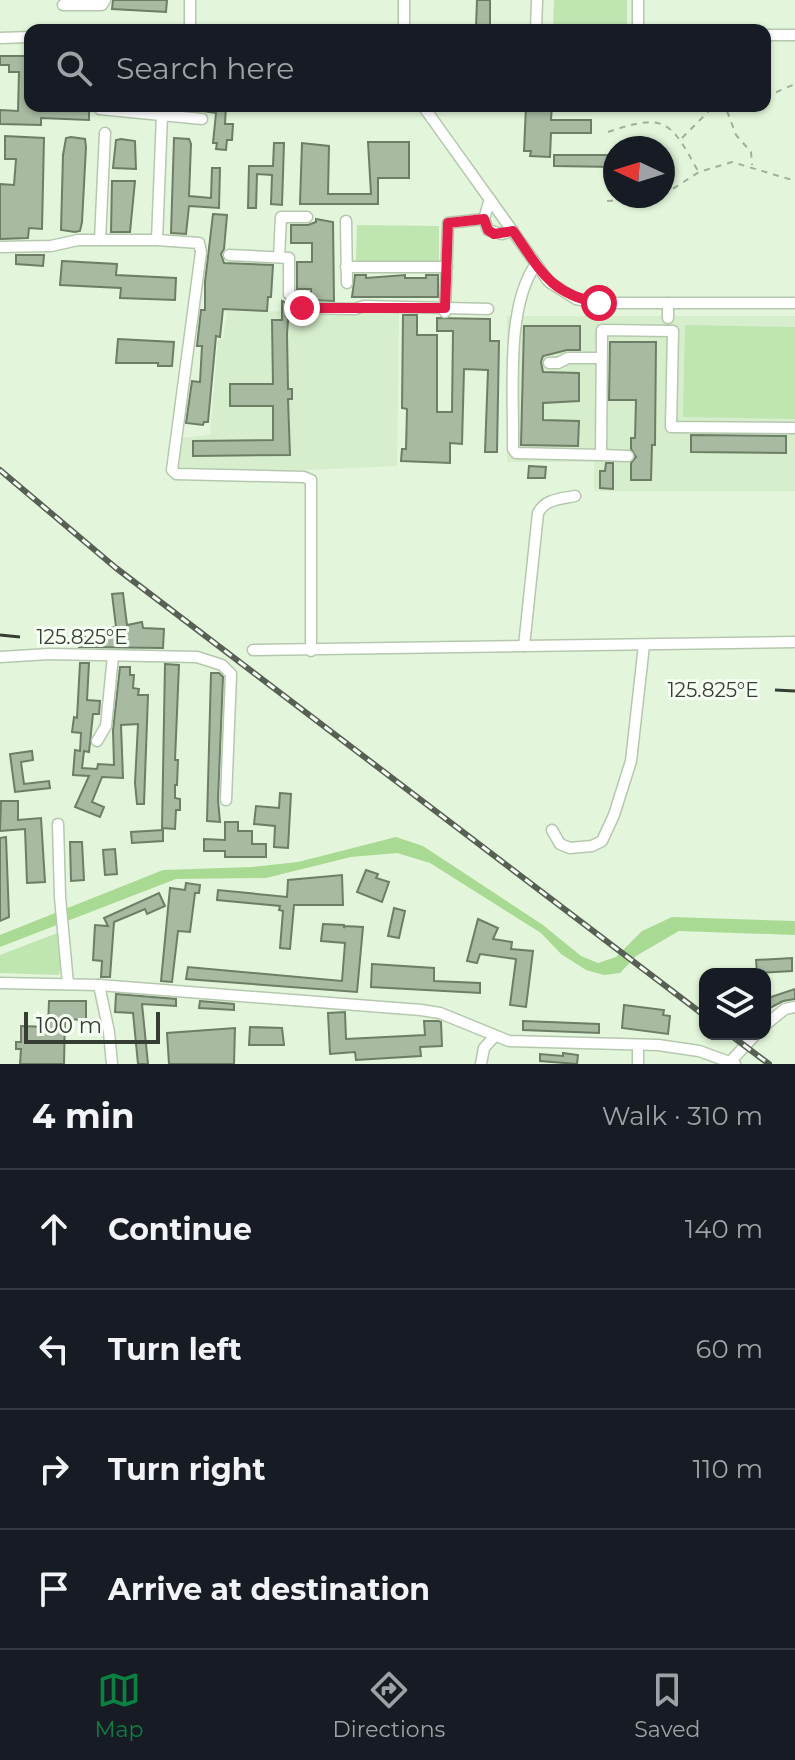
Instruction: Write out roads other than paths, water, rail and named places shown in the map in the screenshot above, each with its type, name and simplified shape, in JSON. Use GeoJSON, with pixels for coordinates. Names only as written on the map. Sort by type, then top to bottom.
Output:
{"type":"FeatureCollection","features":[{"type":"Feature","properties":{"kind":"street"},"geometry":{"type":"LineString","coordinates":[[63,5],[102,5],[105,0]]}},
{"type":"Feature","properties":{"kind":"street"},"geometry":{"type":"LineString","coordinates":[[190,0],[190,24]]}},
{"type":"Feature","properties":{"kind":"street"},"geometry":{"type":"LineString","coordinates":[[404,0],[404,24]]}},
{"type":"Feature","properties":{"kind":"street"},"geometry":{"type":"LineString","coordinates":[[536,24],[537,0]]}},
{"type":"Feature","properties":{"kind":"street"},"geometry":{"type":"LineString","coordinates":[[638,0],[638,24]]}},
{"type":"Feature","properties":{"kind":"street"},"geometry":{"type":"LineString","coordinates":[[771,35],[795,35]]}},
{"type":"Feature","properties":{"kind":"street"},"geometry":{"type":"LineString","coordinates":[[0,38],[24,37]]}},
{"type":"Feature","properties":{"kind":"street"},"geometry":{"type":"LineString","coordinates":[[131,112],[202,119]]}},
{"type":"Feature","properties":{"kind":"street"},"geometry":{"type":"LineString","coordinates":[[427,112],[549,282],[576,299],[599,303],[795,303]]}},
{"type":"Feature","properties":{"kind":"street"},"geometry":{"type":"LineString","coordinates":[[157,240],[162,115]]}},
{"type":"Feature","properties":{"kind":"street"},"geometry":{"type":"LineString","coordinates":[[100,240],[105,133]]}},
{"type":"Feature","properties":{"kind":"street"},"geometry":{"type":"LineString","coordinates":[[490,199],[484,210],[488,230],[494,234],[513,231]]}},
{"type":"Feature","properties":{"kind":"street"},"geometry":{"type":"LineString","coordinates":[[279,257],[281,217],[307,217]]}},
{"type":"Feature","properties":{"kind":"street"},"geometry":{"type":"LineString","coordinates":[[445,311],[448,223],[484,219]]}},
{"type":"Feature","properties":{"kind":"street"},"geometry":{"type":"LineString","coordinates":[[346,221],[347,283]]}},
{"type":"Feature","properties":{"kind":"street"},"geometry":{"type":"LineString","coordinates":[[0,247],[32,247],[78,240],[199,243],[201,252],[172,470],[176,474],[304,477],[311,480],[311,651]]}},
{"type":"Feature","properties":{"kind":"street"},"geometry":{"type":"LineString","coordinates":[[229,255],[289,258],[289,294],[296,297],[302,308],[488,309]]}},
{"type":"Feature","properties":{"kind":"street"},"geometry":{"type":"LineString","coordinates":[[536,264],[526,277],[515,323],[513,449],[516,453],[628,456]]}},
{"type":"Feature","properties":{"kind":"street"},"geometry":{"type":"LineString","coordinates":[[346,267],[447,267]]}},
{"type":"Feature","properties":{"kind":"street"},"geometry":{"type":"LineString","coordinates":[[668,303],[667,325],[673,331],[671,427],[793,428]]}},
{"type":"Feature","properties":{"kind":"street"},"geometry":{"type":"LineString","coordinates":[[601,455],[602,330],[667,325]]}},
{"type":"Feature","properties":{"kind":"street"},"geometry":{"type":"LineString","coordinates":[[549,363],[568,358],[601,358]]}},
{"type":"Feature","properties":{"kind":"street"},"geometry":{"type":"LineString","coordinates":[[524,646],[538,513],[542,505],[549,501],[575,496]]}},
{"type":"Feature","properties":{"kind":"street"},"geometry":{"type":"LineString","coordinates":[[253,650],[795,642]]}},
{"type":"Feature","properties":{"kind":"street"},"geometry":{"type":"LineString","coordinates":[[552,830],[560,844],[570,848],[585,848],[602,841],[614,815],[631,761],[644,645]]}},
{"type":"Feature","properties":{"kind":"street"},"geometry":{"type":"LineString","coordinates":[[0,657],[49,654],[207,659],[222,665],[231,674],[226,800]]}},
{"type":"Feature","properties":{"kind":"street"},"geometry":{"type":"LineString","coordinates":[[97,741],[106,726],[113,656]]}},
{"type":"Feature","properties":{"kind":"street"},"geometry":{"type":"LineString","coordinates":[[58,824],[68,984]]}},
{"type":"Feature","properties":{"kind":"street"},"geometry":{"type":"LineString","coordinates":[[0,983],[99,985],[421,1010],[440,1013],[509,1041],[638,1045],[699,1051],[733,1063],[751,1040]]}},
{"type":"Feature","properties":{"kind":"street"},"geometry":{"type":"LineString","coordinates":[[99,985],[112,1064]]}},
{"type":"Feature","properties":{"kind":"street"},"geometry":{"type":"LineString","coordinates":[[771,1020],[785,1009],[795,1007]]}},
{"type":"Feature","properties":{"kind":"street"},"geometry":{"type":"LineString","coordinates":[[481,1064],[484,1048],[494,1037]]}},
{"type":"Feature","properties":{"kind":"street"},"geometry":{"type":"LineString","coordinates":[[638,1045],[638,1064]]}},
{"type":"Feature","properties":{"kind":"railway"},"geometry":{"type":"LineString","coordinates":[[0,470],[116,568],[699,1011]]}},
{"type":"Feature","properties":{"kind":"railway"},"geometry":{"type":"LineString","coordinates":[[737,1040],[769,1064]]}}]}
